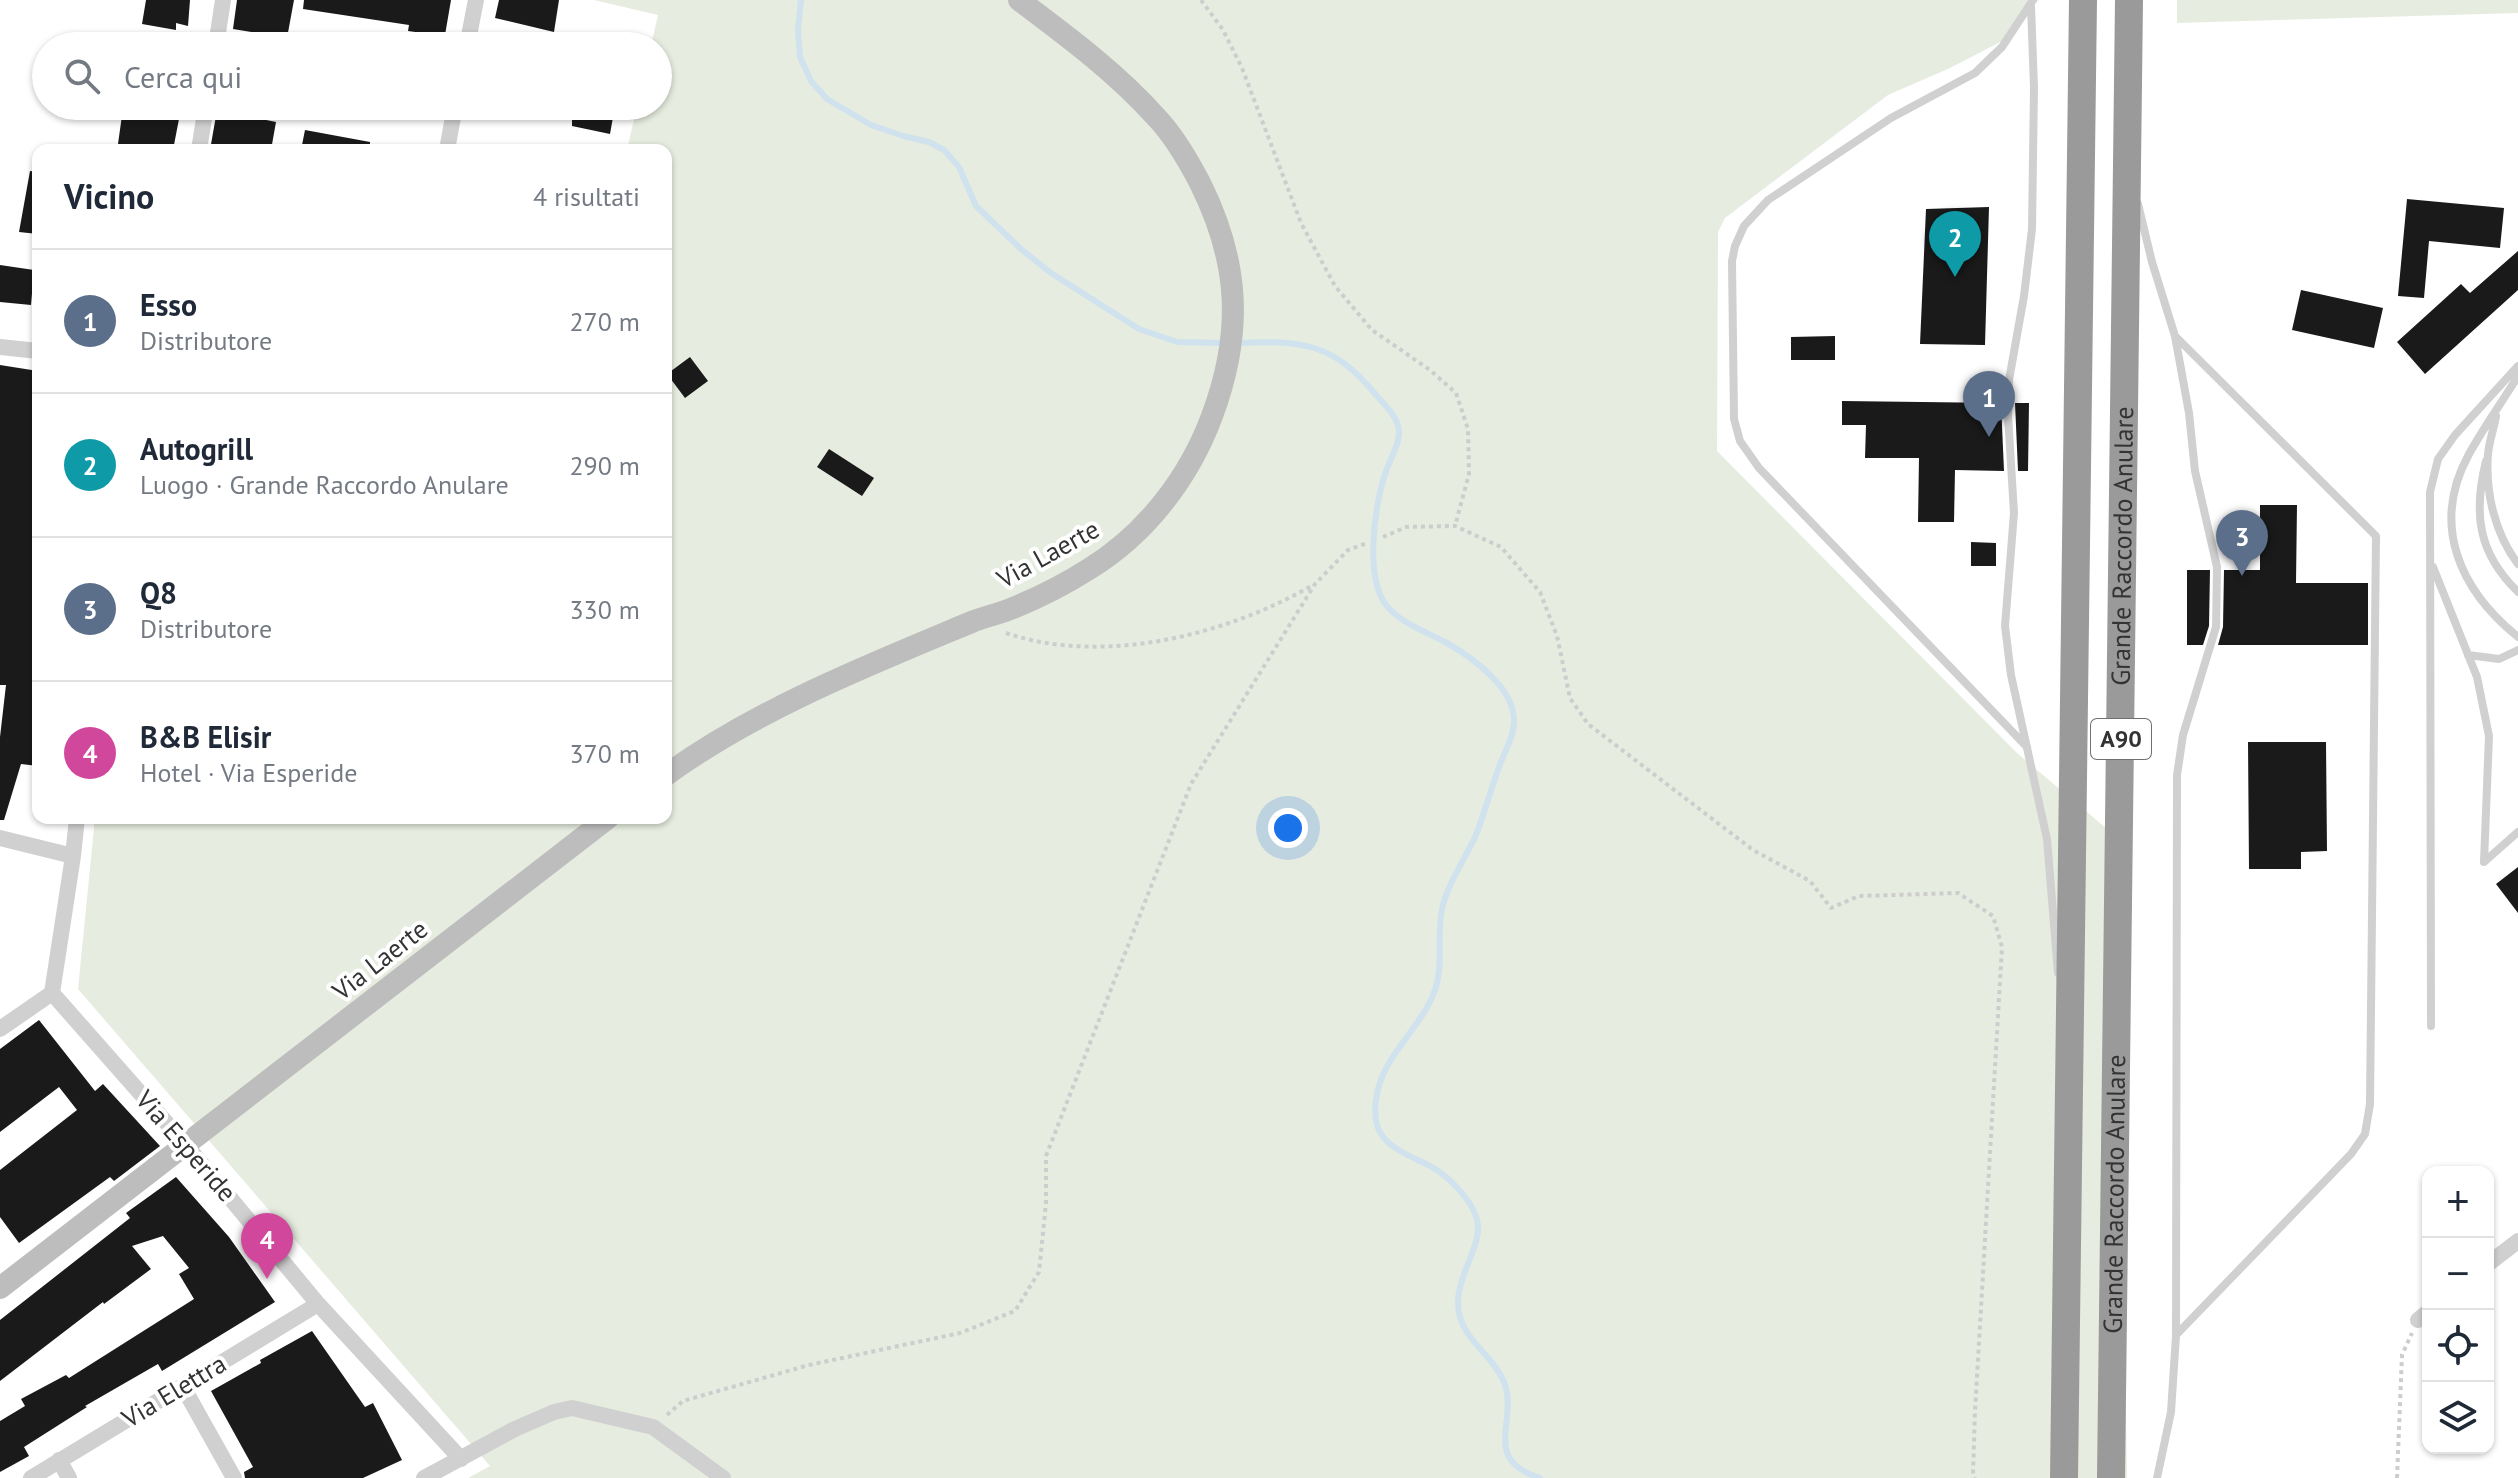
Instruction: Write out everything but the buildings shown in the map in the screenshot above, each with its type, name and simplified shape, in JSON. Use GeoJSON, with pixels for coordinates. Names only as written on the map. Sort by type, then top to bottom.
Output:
{"type":"FeatureCollection","features":[{"type":"Feature","properties":{"kind":"highway","name":"Grande Raccordo Anulare"},"geometry":{"type":"LineString","coordinates":[[2064,1478],[2083,0]]}},
{"type":"Feature","properties":{"kind":"highway","name":"Grande Raccordo Anulare"},"geometry":{"type":"LineString","coordinates":[[2111,1478],[2129,0]]}},
{"type":"Feature","properties":{"kind":"street"},"geometry":{"type":"LineString","coordinates":[[218,32],[223,0]]}},
{"type":"Feature","properties":{"kind":"street"},"geometry":{"type":"LineString","coordinates":[[470,32],[476,0]]}},
{"type":"Feature","properties":{"kind":"street","name":"Via Laerte"},"geometry":{"type":"LineString","coordinates":[[672,771],[779,708],[978,620],[1022,604],[1081,574],[1137,532],[1174,489],[1208,426],[1224,380],[1234,312],[1232,276],[1222,233],[1198,180],[1171,135],[1116,78],[1019,0]]}},
{"type":"Feature","properties":{"kind":"street"},"geometry":{"type":"LineString","coordinates":[[200,144],[204,120]]}},
{"type":"Feature","properties":{"kind":"street"},"geometry":{"type":"LineString","coordinates":[[448,144],[452,120]]}},
{"type":"Feature","properties":{"kind":"street"},"geometry":{"type":"LineString","coordinates":[[0,347],[32,350]]}},
{"type":"Feature","properties":{"kind":"street"},"geometry":{"type":"LineString","coordinates":[[0,1029],[52,993],[76,824]]}},
{"type":"Feature","properties":{"kind":"street","name":"Via Laerte"},"geometry":{"type":"LineString","coordinates":[[0,1288],[600,824]]}},
{"type":"Feature","properties":{"kind":"street"},"geometry":{"type":"LineString","coordinates":[[0,838],[73,856]]}},
{"type":"Feature","properties":{"kind":"street","name":"Via Esperide"},"geometry":{"type":"LineString","coordinates":[[52,993],[186,1145],[318,1304],[461,1459]]}},
{"type":"Feature","properties":{"kind":"street"},"geometry":{"type":"LineString","coordinates":[[2494,1259],[2518,1241]]}},
{"type":"Feature","properties":{"kind":"street","name":"Via Elettra"},"geometry":{"type":"LineString","coordinates":[[31,1478],[318,1304]]}},
{"type":"Feature","properties":{"kind":"street"},"geometry":{"type":"LineString","coordinates":[[183,1387],[234,1478]]}},
{"type":"Feature","properties":{"kind":"street"},"geometry":{"type":"LineString","coordinates":[[424,1478],[515,1429],[554,1412],[572,1408],[653,1427],[723,1478]]}},
{"type":"Feature","properties":{"kind":"street"},"geometry":{"type":"LineString","coordinates":[[59,1460],[69,1478]]}},
{"type":"Feature","properties":{"kind":"lane"},"geometry":{"type":"LineString","coordinates":[[2027,748],[1744,449],[1733,410],[1732,261],[1744,226],[1768,200],[1881,124],[1975,73],[1997,53],[2032,3]]}},
{"type":"Feature","properties":{"kind":"lane"},"geometry":{"type":"LineString","coordinates":[[2032,3],[2032,229],[2009,380],[2008,425],[2014,513],[2005,626],[2011,675],[2047,839],[2058,978]]}},
{"type":"Feature","properties":{"kind":"lane"},"geometry":{"type":"LineString","coordinates":[[2127,133],[2143,224],[2175,336],[2189,413],[2195,471],[2216,554],[2218,600],[2214,638],[2183,735],[2177,775],[2176,1336],[2171,1412],[2157,1478]]}},
{"type":"Feature","properties":{"kind":"lane"},"geometry":{"type":"LineString","coordinates":[[2175,336],[2376,536],[2370,1104],[2365,1134],[2351,1154],[2176,1336]]}},
{"type":"Feature","properties":{"kind":"lane"},"geometry":{"type":"LineString","coordinates":[[2431,1026],[2430,492],[2438,459],[2455,435],[2518,366]]}},
{"type":"Feature","properties":{"kind":"lane"},"geometry":{"type":"LineString","coordinates":[[2518,377],[2497,414],[2480,487],[2479,515],[2483,539],[2491,557],[2518,592]]}},
{"type":"Feature","properties":{"kind":"lane"},"geometry":{"type":"LineString","coordinates":[[2518,377],[2467,457],[2456,490],[2450,526],[2453,546],[2464,577],[2501,624],[2518,637]]}},
{"type":"Feature","properties":{"kind":"lane"},"geometry":{"type":"LineString","coordinates":[[2497,414],[2488,454],[2491,504],[2501,537],[2518,564]]}},
{"type":"Feature","properties":{"kind":"lane"},"geometry":{"type":"LineString","coordinates":[[2431,562],[2477,677],[2489,736],[2484,862],[2518,832]]}},
{"type":"Feature","properties":{"kind":"lane"},"geometry":{"type":"LineString","coordinates":[[2468,655],[2499,659],[2518,650]]}},
{"type":"Feature","properties":{"kind":"lane"},"geometry":{"type":"LineString","coordinates":[[2060,990],[2070,1062]]}},
{"type":"Feature","properties":{"kind":"path"},"geometry":{"type":"LineString","coordinates":[[1201,0],[1223,30],[1242,68],[1301,223],[1335,286],[1372,330],[1430,370],[1456,393],[1468,429],[1469,474],[1455,526]]}},
{"type":"Feature","properties":{"kind":"path"},"geometry":{"type":"LineString","coordinates":[[1383,537],[1406,527],[1455,526],[1501,547],[1540,592],[1557,636],[1570,698],[1588,724],[1753,850],[1810,881],[1831,908],[1859,896],[1958,893],[1993,916],[2002,947],[1975,1411],[1975,1478]]}},
{"type":"Feature","properties":{"kind":"path"},"geometry":{"type":"LineString","coordinates":[[653,1427],[683,1401],[809,1365],[960,1333],[1015,1311],[1039,1272],[1046,1203],[1046,1156],[1191,784],[1315,584],[1348,550],[1367,543]]}},
{"type":"Feature","properties":{"kind":"path"},"geometry":{"type":"LineString","coordinates":[[978,620],[1036,642],[1101,647],[1163,639],[1223,626],[1279,605],[1315,584]]}},
{"type":"Feature","properties":{"kind":"path"},"geometry":{"type":"LineString","coordinates":[[2397,1478],[2402,1355],[2422,1318]]}},
{"type":"Feature","properties":{"kind":"shaded area"},"geometry":{"type":"Polygon","coordinates":[[[594,0],[2039,0],[2031,6],[2008,38],[1888,95],[1725,218],[1718,232],[1717,451],[2017,753],[2119,839],[2127,1478],[468,1478],[490,1466],[78,989],[94,824],[672,824],[672,144],[628,144],[634,120],[672,120],[672,32],[654,32],[658,15],[594,0]]]}},
{"type":"Feature","properties":{"kind":"shaded area"},"geometry":{"type":"Polygon","coordinates":[[[2177,0],[2518,0],[2518,13],[2177,23],[2177,0]]]}},
{"type":"Feature","properties":{"kind":"waterway"},"geometry":{"type":"LineString","coordinates":[[801,0],[798,30],[800,57],[811,81],[827,99],[871,125],[929,142],[944,150],[959,167],[976,206],[1022,250],[1051,273],[1139,329],[1177,342],[1225,343]]}},
{"type":"Feature","properties":{"kind":"waterway"},"geometry":{"type":"LineString","coordinates":[[1236,343],[1298,344],[1330,354],[1360,377],[1390,412],[1398,426],[1399,436],[1386,471],[1375,520],[1373,559],[1379,592],[1386,605],[1399,617],[1447,643],[1491,675],[1508,697],[1512,709],[1514,722],[1511,737],[1475,837],[1452,881],[1442,909],[1437,984],[1427,1008],[1387,1067],[1375,1110],[1376,1123],[1387,1141],[1445,1177],[1473,1209],[1477,1235],[1461,1283],[1459,1315],[1469,1336],[1492,1362],[1504,1382],[1508,1411],[1506,1450],[1511,1461],[1540,1478]]}},
{"type":"Feature","properties":{"kind":"place","name":"Autogrill"},"geometry":{"type":"Point","coordinates":[1955,277]}},
{"type":"Feature","properties":{"kind":"place","name":"Esso"},"geometry":{"type":"Point","coordinates":[1989,437]}},
{"type":"Feature","properties":{"kind":"place","name":"Q8"},"geometry":{"type":"Point","coordinates":[2242,576]}},
{"type":"Feature","properties":{"kind":"place","name":"B&B Elisir"},"geometry":{"type":"Point","coordinates":[267,1279]}}]}
